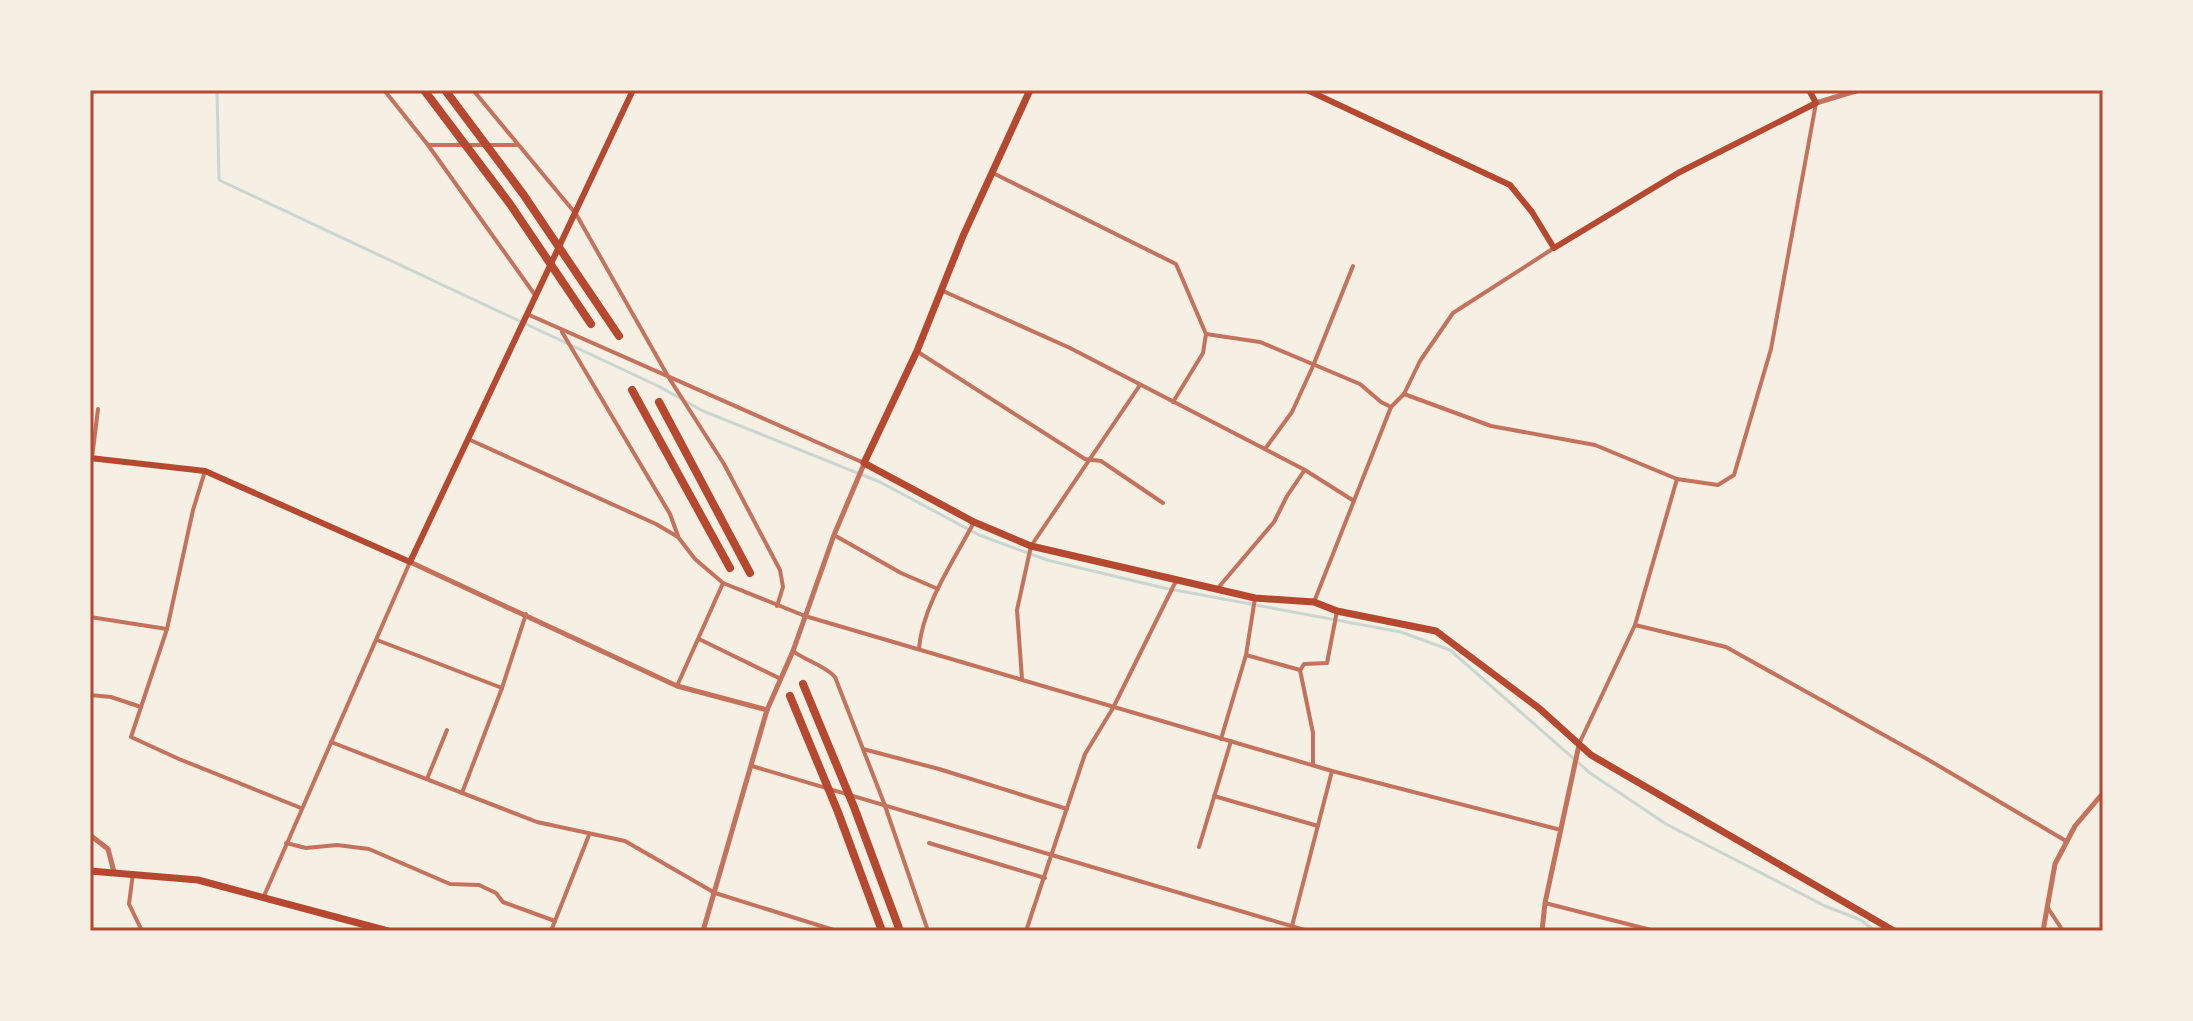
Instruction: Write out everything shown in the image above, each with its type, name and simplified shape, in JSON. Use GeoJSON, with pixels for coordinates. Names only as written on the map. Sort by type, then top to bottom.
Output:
{"type":"FeatureCollection","features":[{"type":"Feature","properties":{"kind":"highway"},"geometry":{"type":"LineString","coordinates":[[424,90],[510,204],[591,324]]}},
{"type":"Feature","properties":{"kind":"highway"},"geometry":{"type":"LineString","coordinates":[[445,90],[523,194],[619,336]]}},
{"type":"Feature","properties":{"kind":"highway"},"geometry":{"type":"LineString","coordinates":[[632,390],[730,568]]}},
{"type":"Feature","properties":{"kind":"highway"},"geometry":{"type":"LineString","coordinates":[[659,402],[750,573]]}},
{"type":"Feature","properties":{"kind":"highway"},"geometry":{"type":"LineString","coordinates":[[803,684],[854,807],[900,931]]}},
{"type":"Feature","properties":{"kind":"highway"},"geometry":{"type":"LineString","coordinates":[[790,696],[838,812],[882,931]]}},
{"type":"Feature","properties":{"kind":"main road"},"geometry":{"type":"LineString","coordinates":[[91,458],[205,471],[410,562],[633,90]]}},
{"type":"Feature","properties":{"kind":"main road"},"geometry":{"type":"LineString","coordinates":[[1030,90],[963,236],[917,351],[864,463],[974,522],[1031,546],[1255,598],[1314,602],[1337,611],[1436,631],[1540,709],[1591,755],[1894,931]]}},
{"type":"Feature","properties":{"kind":"main road"},"geometry":{"type":"LineString","coordinates":[[1307,90],[1510,185],[1532,212],[1554,248],[1678,173],[1816,103],[1809,90]]}},
{"type":"Feature","properties":{"kind":"main road"},"geometry":{"type":"LineString","coordinates":[[90,871],[198,880],[388,931]]}},
{"type":"Feature","properties":{"kind":"street"},"geometry":{"type":"LineString","coordinates":[[384,90],[430,145],[537,291]]}},
{"type":"Feature","properties":{"kind":"street"},"geometry":{"type":"LineString","coordinates":[[473,90],[514,145],[576,214],[669,378],[724,464],[780,570],[783,587],[777,606]]}},
{"type":"Feature","properties":{"kind":"street"},"geometry":{"type":"LineString","coordinates":[[1404,394],[1491,426],[1595,445],[1677,479],[1718,485],[1734,475],[1771,349],[1816,103],[1859,90]]}},
{"type":"Feature","properties":{"kind":"street"},"geometry":{"type":"LineString","coordinates":[[430,145],[514,145]]}},
{"type":"Feature","properties":{"kind":"street"},"geometry":{"type":"LineString","coordinates":[[993,173],[1176,264],[1206,334],[1203,353],[1173,402]]}},
{"type":"Feature","properties":{"kind":"street"},"geometry":{"type":"LineString","coordinates":[[1314,602],[1391,407],[1404,394],[1420,361],[1453,313],[1554,248]]}},
{"type":"Feature","properties":{"kind":"street"},"geometry":{"type":"LineString","coordinates":[[1265,449],[1292,412],[1353,266]]}},
{"type":"Feature","properties":{"kind":"street"},"geometry":{"type":"LineString","coordinates":[[943,291],[1070,348],[1305,470],[1354,501]]}},
{"type":"Feature","properties":{"kind":"street"},"geometry":{"type":"LineString","coordinates":[[527,314],[864,463],[834,535],[793,651],[767,710],[703,931]]}},
{"type":"Feature","properties":{"kind":"street"},"geometry":{"type":"LineString","coordinates":[[561,330],[670,514],[678,537],[695,559],[723,583],[805,616],[1113,708],[1332,771],[1561,830]]}},
{"type":"Feature","properties":{"kind":"street"},"geometry":{"type":"LineString","coordinates":[[1206,334],[1260,342],[1360,384],[1391,407]]}},
{"type":"Feature","properties":{"kind":"street"},"geometry":{"type":"LineString","coordinates":[[917,351],[1085,459],[1101,461],[1163,503]]}},
{"type":"Feature","properties":{"kind":"street"},"geometry":{"type":"LineString","coordinates":[[1022,679],[1017,610],[1031,546],[1140,385]]}},
{"type":"Feature","properties":{"kind":"street"},"geometry":{"type":"LineString","coordinates":[[91,458],[98,409]]}},
{"type":"Feature","properties":{"kind":"street"},"geometry":{"type":"LineString","coordinates":[[468,439],[656,524],[678,537]]}},
{"type":"Feature","properties":{"kind":"street"},"geometry":{"type":"LineString","coordinates":[[1218,588],[1274,522],[1305,470]]}},
{"type":"Feature","properties":{"kind":"street"},"geometry":{"type":"LineString","coordinates":[[205,471],[193,510],[167,629],[131,737],[301,808]]}},
{"type":"Feature","properties":{"kind":"street"},"geometry":{"type":"LineString","coordinates":[[1542,931],[1545,903],[1579,744],[1635,625],[1677,479]]}},
{"type":"Feature","properties":{"kind":"street"},"geometry":{"type":"LineString","coordinates":[[919,648],[921,625],[974,522]]}},
{"type":"Feature","properties":{"kind":"street"},"geometry":{"type":"LineString","coordinates":[[834,535],[901,573],[938,589]]}},
{"type":"Feature","properties":{"kind":"street"},"geometry":{"type":"LineString","coordinates":[[264,896],[410,562],[677,686],[767,710]]}},
{"type":"Feature","properties":{"kind":"street"},"geometry":{"type":"LineString","coordinates":[[1026,931],[1085,754],[1113,708],[1176,581]]}},
{"type":"Feature","properties":{"kind":"street"},"geometry":{"type":"LineString","coordinates":[[677,686],[723,583]]}},
{"type":"Feature","properties":{"kind":"street"},"geometry":{"type":"LineString","coordinates":[[1221,739],[1246,655],[1255,598]]}},
{"type":"Feature","properties":{"kind":"street"},"geometry":{"type":"LineString","coordinates":[[1313,764],[1313,733],[1300,670],[1304,664],[1327,663],[1337,611]]}},
{"type":"Feature","properties":{"kind":"street"},"geometry":{"type":"LineString","coordinates":[[462,793],[526,614]]}},
{"type":"Feature","properties":{"kind":"street"},"geometry":{"type":"LineString","coordinates":[[90,617],[167,629]]}},
{"type":"Feature","properties":{"kind":"street"},"geometry":{"type":"LineString","coordinates":[[1635,625],[1726,647],[2066,841]]}},
{"type":"Feature","properties":{"kind":"street"},"geometry":{"type":"LineString","coordinates":[[376,639],[502,688]]}},
{"type":"Feature","properties":{"kind":"street"},"geometry":{"type":"LineString","coordinates":[[699,639],[781,679]]}},
{"type":"Feature","properties":{"kind":"street"},"geometry":{"type":"LineString","coordinates":[[793,651],[828,669],[835,677],[884,803],[928,931]]}},
{"type":"Feature","properties":{"kind":"street"},"geometry":{"type":"LineString","coordinates":[[1246,655],[1300,670]]}},
{"type":"Feature","properties":{"kind":"street"},"geometry":{"type":"LineString","coordinates":[[90,695],[111,697],[141,707]]}},
{"type":"Feature","properties":{"kind":"street"},"geometry":{"type":"LineString","coordinates":[[427,779],[447,730]]}},
{"type":"Feature","properties":{"kind":"street"},"geometry":{"type":"LineString","coordinates":[[1199,847],[1231,741]]}},
{"type":"Feature","properties":{"kind":"street"},"geometry":{"type":"LineString","coordinates":[[331,742],[537,822],[625,841],[715,893],[837,931]]}},
{"type":"Feature","properties":{"kind":"street"},"geometry":{"type":"LineString","coordinates":[[863,749],[1067,809]]}},
{"type":"Feature","properties":{"kind":"street"},"geometry":{"type":"LineString","coordinates":[[752,766],[1308,931]]}},
{"type":"Feature","properties":{"kind":"street"},"geometry":{"type":"LineString","coordinates":[[1292,926],[1332,771]]}},
{"type":"Feature","properties":{"kind":"street"},"geometry":{"type":"LineString","coordinates":[[2043,931],[2052,876],[2066,841],[2103,793]]}},
{"type":"Feature","properties":{"kind":"street"},"geometry":{"type":"LineString","coordinates":[[1214,796],[1318,826]]}},
{"type":"Feature","properties":{"kind":"street"},"geometry":{"type":"LineString","coordinates":[[90,835],[108,849],[114,872]]}},
{"type":"Feature","properties":{"kind":"street"},"geometry":{"type":"LineString","coordinates":[[551,931],[589,835]]}},
{"type":"Feature","properties":{"kind":"street"},"geometry":{"type":"LineString","coordinates":[[286,843],[306,848],[337,845],[369,849],[450,884],[479,885],[496,893],[503,902],[555,921]]}},
{"type":"Feature","properties":{"kind":"street"},"geometry":{"type":"LineString","coordinates":[[929,843],[1045,878]]}},
{"type":"Feature","properties":{"kind":"street"},"geometry":{"type":"LineString","coordinates":[[133,873],[129,904],[142,931]]}},
{"type":"Feature","properties":{"kind":"street"},"geometry":{"type":"LineString","coordinates":[[1545,903],[1655,931]]}},
{"type":"Feature","properties":{"kind":"street"},"geometry":{"type":"LineString","coordinates":[[2048,908],[2063,931]]}},
{"type":"Feature","properties":{"kind":"waterway"},"geometry":{"type":"LineString","coordinates":[[217,90],[219,180],[658,386],[703,411],[880,482],[979,535],[1047,560],[1164,588],[1401,632],[1450,650],[1590,773],[1666,824],[1825,906],[1861,920],[1875,931]]}}]}
